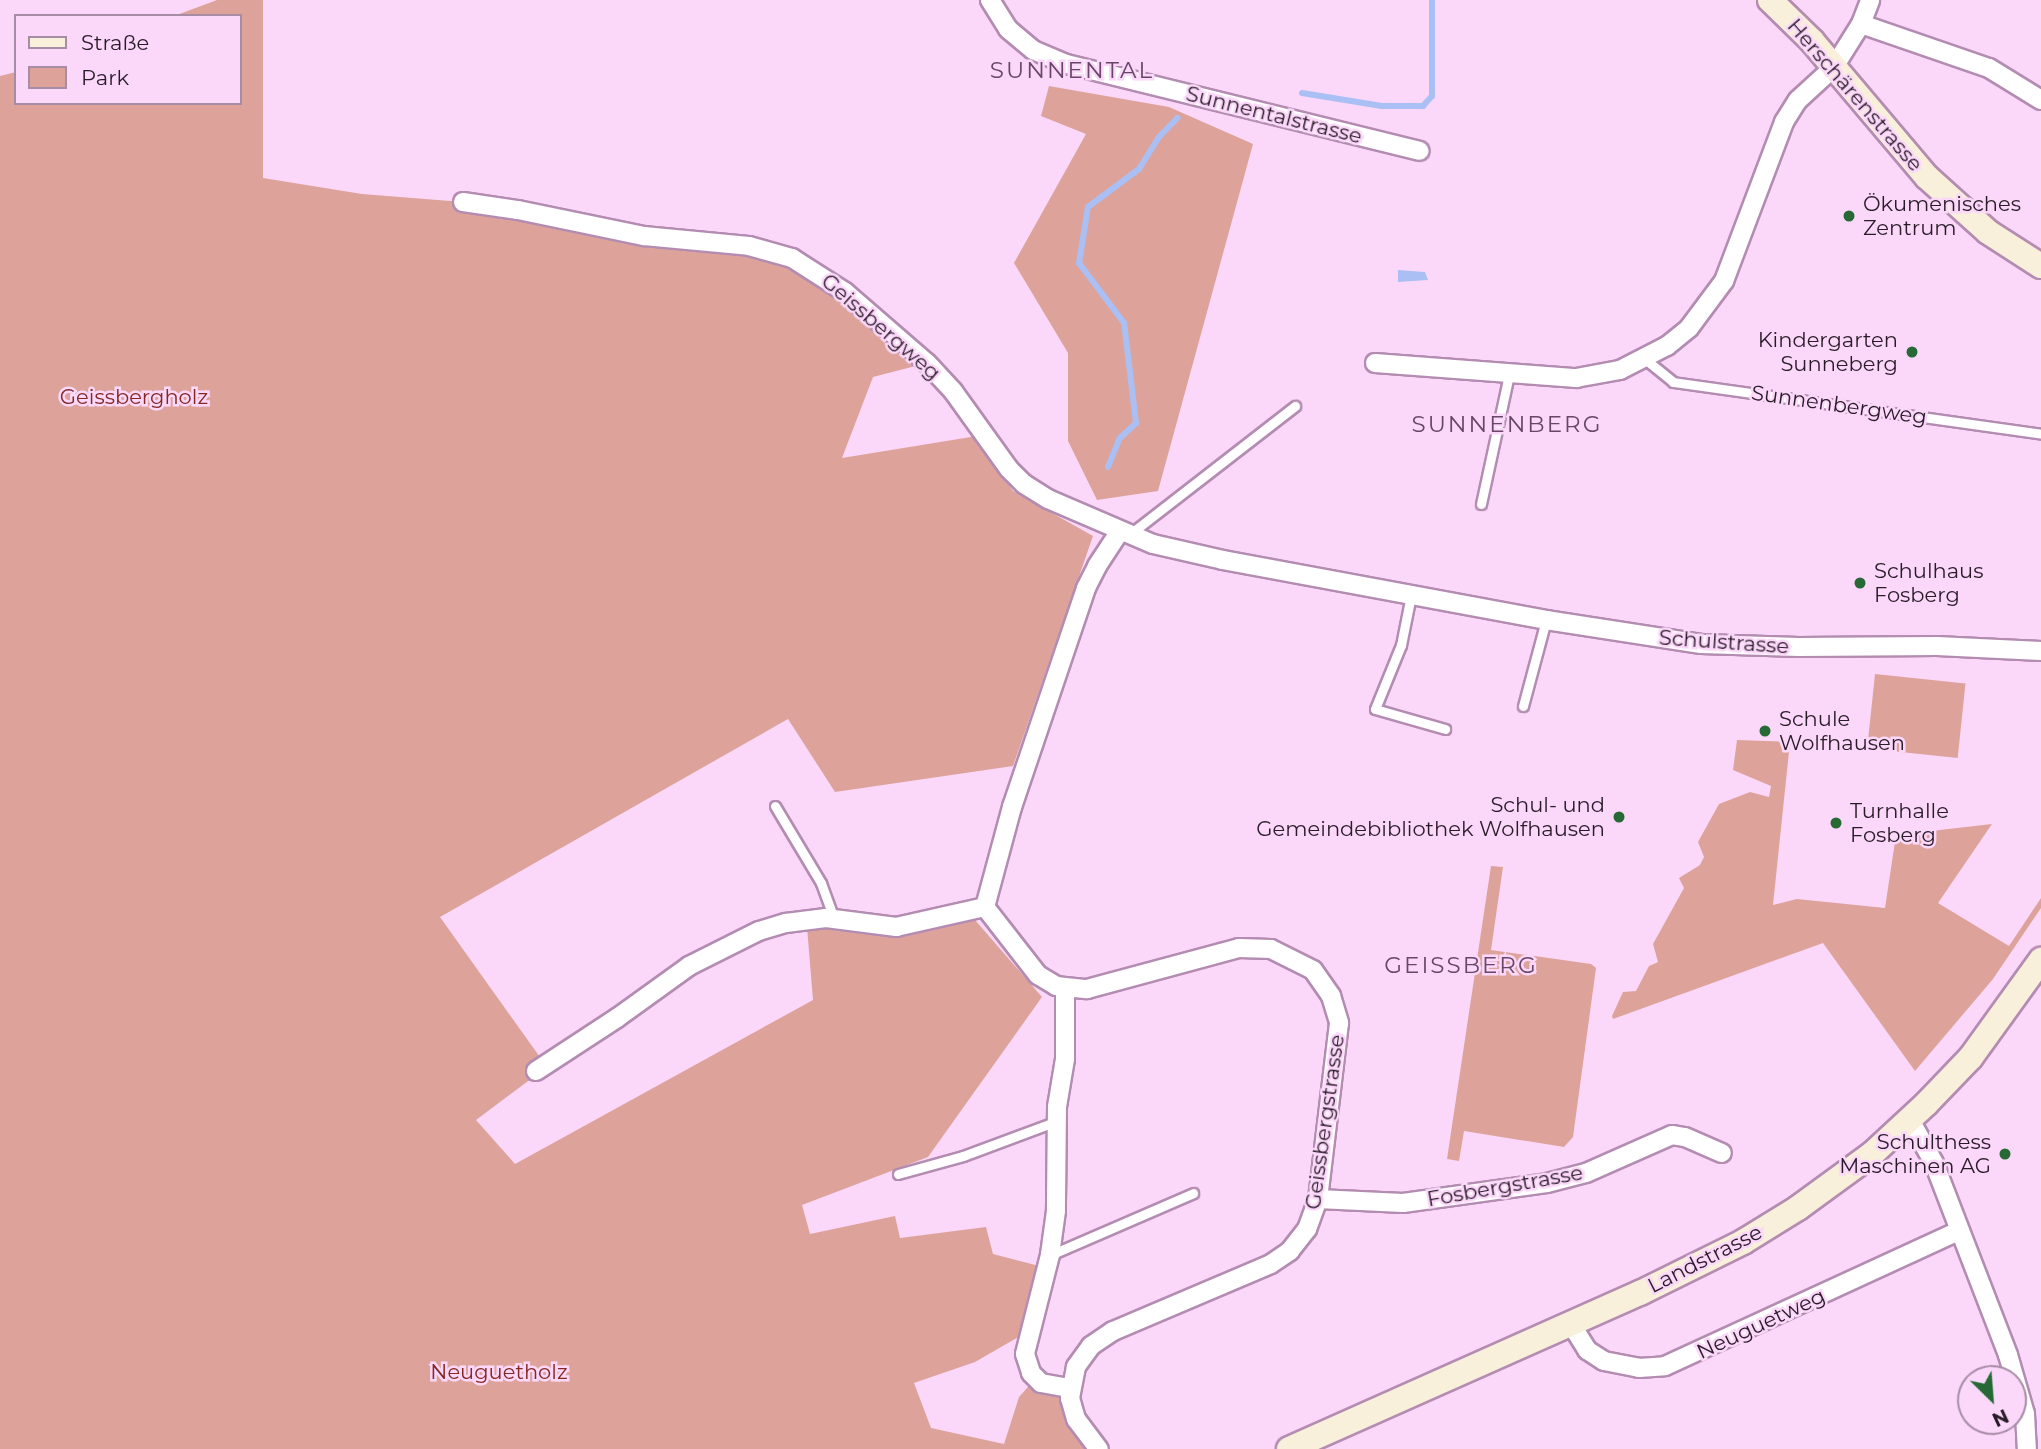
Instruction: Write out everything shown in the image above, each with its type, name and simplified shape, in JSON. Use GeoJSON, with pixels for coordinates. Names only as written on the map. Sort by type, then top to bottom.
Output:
{"type":"FeatureCollection","features":[{"type":"Feature","properties":{"kind":"main road","name":"Herschärenstrasse"},"geometry":{"type":"LineString","coordinates":[[1770,0],[1834,67],[1927,177],[1987,232],[2041,266]]}},
{"type":"Feature","properties":{"kind":"main road","name":"Landstrasse"},"geometry":{"type":"LineString","coordinates":[[1289,1449],[1571,1324],[1702,1263],[1763,1230],[1851,1170],[1910,1120],[1971,1057],[2041,960]]}},
{"type":"Feature","properties":{"kind":"street","name":"Sunnentalstrasse"},"geometry":{"type":"LineString","coordinates":[[990,0],[1008,29],[1033,50],[1066,64],[1419,151]]}},
{"type":"Feature","properties":{"kind":"street"},"geometry":{"type":"LineString","coordinates":[[1375,363],[1576,379],[1620,370],[1646,359],[1689,328],[1724,281],[1784,122],[1798,100],[1834,67],[1861,24],[1870,0]]}},
{"type":"Feature","properties":{"kind":"street"},"geometry":{"type":"LineString","coordinates":[[1861,24],[1989,68],[2041,100]]}},
{"type":"Feature","properties":{"kind":"street","name":"Geissbergweg"},"geometry":{"type":"LineString","coordinates":[[463,202],[508,208],[644,236],[749,246],[792,258],[845,292],[927,363],[953,391],[1002,460],[1024,484],[1048,499],[1125,533]]}},
{"type":"Feature","properties":{"kind":"street"},"geometry":{"type":"LineString","coordinates":[[985,907],[1012,807],[1087,588],[1097,566],[1125,533]]}},
{"type":"Feature","properties":{"kind":"street","name":"Schulstrasse"},"geometry":{"type":"LineString","coordinates":[[1125,533],[1210,557],[1546,620],[1701,643],[1799,647],[1937,646],[2041,651]]}},
{"type":"Feature","properties":{"kind":"street"},"geometry":{"type":"LineString","coordinates":[[536,1071],[709,954],[775,926],[834,918],[896,927],[985,907]]}},
{"type":"Feature","properties":{"kind":"street"},"geometry":{"type":"LineString","coordinates":[[985,907],[1038,975],[1065,989],[1065,1059],[1057,1121],[1058,1189],[1050,1255],[1027,1338],[1026,1362],[1031,1373],[1041,1383],[1070,1388],[1076,1419],[1099,1449]]}},
{"type":"Feature","properties":{"kind":"street","name":"Geissbergstrasse"},"geometry":{"type":"LineString","coordinates":[[1065,989],[1100,987],[1223,952],[1254,947],[1288,955],[1313,970],[1331,996],[1339,1023],[1318,1199],[1307,1229],[1282,1258],[1102,1337],[1083,1355],[1070,1388]]}},
{"type":"Feature","properties":{"kind":"street"},"geometry":{"type":"LineString","coordinates":[[1910,1120],[1927,1145],[2012,1366],[2025,1414],[2027,1449]]}},
{"type":"Feature","properties":{"kind":"street","name":"Fosbergstrasse"},"geometry":{"type":"LineString","coordinates":[[1318,1199],[1386,1204],[1546,1183],[1586,1174],[1672,1135],[1685,1137],[1723,1153]]}},
{"type":"Feature","properties":{"kind":"street","name":"Neuguetweg"},"geometry":{"type":"LineString","coordinates":[[1571,1324],[1587,1350],[1604,1361],[1639,1368],[1665,1366],[1959,1231]]}},
{"type":"Feature","properties":{"kind":"lane","name":"Sunnenbergweg"},"geometry":{"type":"LineString","coordinates":[[1646,359],[1673,382],[2041,434]]}},
{"type":"Feature","properties":{"kind":"lane"},"geometry":{"type":"LineString","coordinates":[[1481,504],[1509,374]]}},
{"type":"Feature","properties":{"kind":"lane"},"geometry":{"type":"LineString","coordinates":[[1125,533],[1295,406]]}},
{"type":"Feature","properties":{"kind":"lane"},"geometry":{"type":"LineString","coordinates":[[1411,593],[1401,645],[1375,709],[1445,729]]}},
{"type":"Feature","properties":{"kind":"lane"},"geometry":{"type":"LineString","coordinates":[[1523,706],[1546,620]]}},
{"type":"Feature","properties":{"kind":"lane"},"geometry":{"type":"LineString","coordinates":[[775,806],[821,883],[834,918]]}},
{"type":"Feature","properties":{"kind":"lane"},"geometry":{"type":"LineString","coordinates":[[898,1174],[963,1156],[1057,1121]]}},
{"type":"Feature","properties":{"kind":"lane"},"geometry":{"type":"LineString","coordinates":[[1050,1255],[1193,1193]]}},
{"type":"Feature","properties":{"kind":"green space"},"geometry":{"type":"Polygon","coordinates":[[[217,0],[263,0],[263,178],[362,194],[463,202],[779,253],[927,363],[873,377],[842,458],[977,436],[1013,491],[1093,536],[1013,766],[835,792],[788,719],[440,917],[547,1067],[476,1120],[515,1164],[813,1000],[807,927],[893,937],[975,920],[1042,997],[928,1157],[802,1205],[810,1234],[895,1216],[900,1238],[986,1227],[993,1254],[1047,1268],[1029,1331],[975,1362],[914,1383],[931,1428],[1004,1444],[1019,1397],[1035,1379],[1070,1388],[1099,1449],[0,1449],[0,76],[14,72],[14,105],[242,105],[242,14],[179,14],[217,0]]]}},
{"type":"Feature","properties":{"kind":"green space"},"geometry":{"type":"Polygon","coordinates":[[[1049,86],[1169,107],[1253,144],[1158,491],[1097,500],[1068,441],[1068,353],[1014,263],[1086,134],[1041,116],[1049,86]]]}},
{"type":"Feature","properties":{"kind":"green space"},"geometry":{"type":"Polygon","coordinates":[[[1875,674],[1966,684],[1958,758],[1867,749],[1875,674]]]}},
{"type":"Feature","properties":{"kind":"green space"},"geometry":{"type":"Polygon","coordinates":[[[1737,740],[1790,742],[1773,905],[1797,899],[1885,908],[1896,835],[1992,824],[1938,903],[2009,946],[2041,898],[2041,908],[1993,979],[1915,1071],[1823,943],[1613,1019],[1623,992],[1636,991],[1649,966],[1658,962],[1653,944],[1684,888],[1679,878],[1700,865],[1704,857],[1698,842],[1719,804],[1750,792],[1769,797],[1771,786],[1733,770],[1737,740]]]}},
{"type":"Feature","properties":{"kind":"green space"},"geometry":{"type":"Polygon","coordinates":[[[1491,866],[1503,867],[1491,950],[1591,964],[1596,968],[1573,1137],[1564,1147],[1464,1131],[1459,1161],[1447,1159],[1491,866]]]}},
{"type":"Feature","properties":{"kind":"water"},"geometry":{"type":"Polygon","coordinates":[[[1398,270],[1425,272],[1428,280],[1398,282],[1398,270]]]}},
{"type":"Feature","properties":{"kind":"waterway"},"geometry":{"type":"LineString","coordinates":[[1302,93],[1382,106],[1423,106],[1432,96],[1432,0]]}},
{"type":"Feature","properties":{"kind":"waterway"},"geometry":{"type":"LineString","coordinates":[[1108,467],[1120,438],[1136,423],[1124,323],[1079,263],[1088,207],[1139,169],[1158,138],[1177,118]]}},
{"type":"Feature","properties":{"kind":"place","name":"Ökumenisches Zentrum"},"geometry":{"type":"Point","coordinates":[1849,216]}},
{"type":"Feature","properties":{"kind":"place","name":"Kindergarten Sunneberg"},"geometry":{"type":"Point","coordinates":[1912,352]}},
{"type":"Feature","properties":{"kind":"place","name":"Schulhaus Fosberg"},"geometry":{"type":"Point","coordinates":[1860,583]}},
{"type":"Feature","properties":{"kind":"place","name":"Schule Wolfhausen"},"geometry":{"type":"Point","coordinates":[1765,731]}},
{"type":"Feature","properties":{"kind":"place","name":"Schul- und Gemeindebibliothek Wolfhausen"},"geometry":{"type":"Point","coordinates":[1619,817]}},
{"type":"Feature","properties":{"kind":"place","name":"Turnhalle Fosberg"},"geometry":{"type":"Point","coordinates":[1836,823]}},
{"type":"Feature","properties":{"kind":"place","name":"Schulthess Maschinen AG"},"geometry":{"type":"Point","coordinates":[2005,1154]}},
{"type":"Feature","properties":{"kind":"district","name":"SUNNENTAL"},"geometry":{"type":"Point","coordinates":[1072,70]}},
{"type":"Feature","properties":{"kind":"district","name":"SUNNENBERG"},"geometry":{"type":"Point","coordinates":[1507,424]}},
{"type":"Feature","properties":{"kind":"district","name":"GEISSBERG"},"geometry":{"type":"Point","coordinates":[1461,965]}},
{"type":"Feature","properties":{"kind":"park label","name":"Geissbergholz"},"geometry":{"type":"Point","coordinates":[134,397]}},
{"type":"Feature","properties":{"kind":"park label","name":"Neuguetholz"},"geometry":{"type":"Point","coordinates":[499,1372]}}]}
